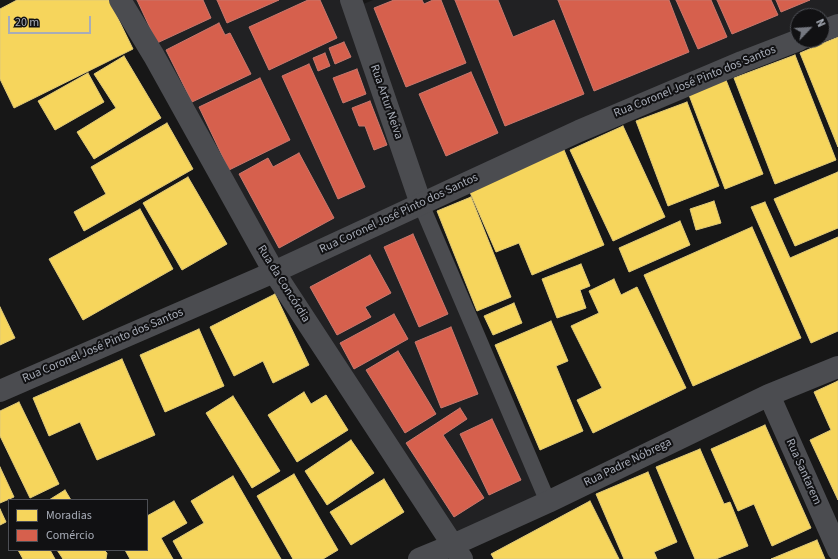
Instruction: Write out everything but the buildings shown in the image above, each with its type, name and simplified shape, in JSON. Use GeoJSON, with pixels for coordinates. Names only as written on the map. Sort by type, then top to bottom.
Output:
{"type":"FeatureCollection","features":[{"type":"Feature","properties":{"kind":"street","name":"Rua da Concórdia"},"geometry":{"type":"LineString","coordinates":[[120,0],[154,56],[274,272],[457,552]]}},
{"type":"Feature","properties":{"kind":"street","name":"Rua Artur Neiva"},"geometry":{"type":"LineString","coordinates":[[351,0],[421,204]]}},
{"type":"Feature","properties":{"kind":"street","name":"Rua Coronel José Pinto dos Santos"},"geometry":{"type":"LineString","coordinates":[[0,391],[274,272],[579,131],[742,62],[790,43]]}},
{"type":"Feature","properties":{"kind":"street","name":"Rua Padre Nóbrega"},"geometry":{"type":"LineString","coordinates":[[419,559],[457,552],[548,502],[769,395],[838,367]]}},
{"type":"Feature","properties":{"kind":"street","name":"Rua Santarem"},"geometry":{"type":"LineString","coordinates":[[769,395],[838,550]]}},
{"type":"Feature","properties":{"kind":"lane"},"geometry":{"type":"LineString","coordinates":[[421,204],[548,502]]}},
{"type":"Feature","properties":{"kind":"shaded area"},"geometry":{"type":"Polygon","coordinates":[[[129,0],[345,0],[414,199],[277,262],[129,0]]]}},
{"type":"Feature","properties":{"kind":"shaded area"},"geometry":{"type":"Polygon","coordinates":[[[373,0],[838,0],[838,19],[830,22],[830,8],[790,8],[790,39],[425,190],[361,5],[373,0]]]}},
{"type":"Feature","properties":{"kind":"shaded area"},"geometry":{"type":"Polygon","coordinates":[[[420,212],[540,494],[457,535],[286,275],[420,212]]]}}]}
